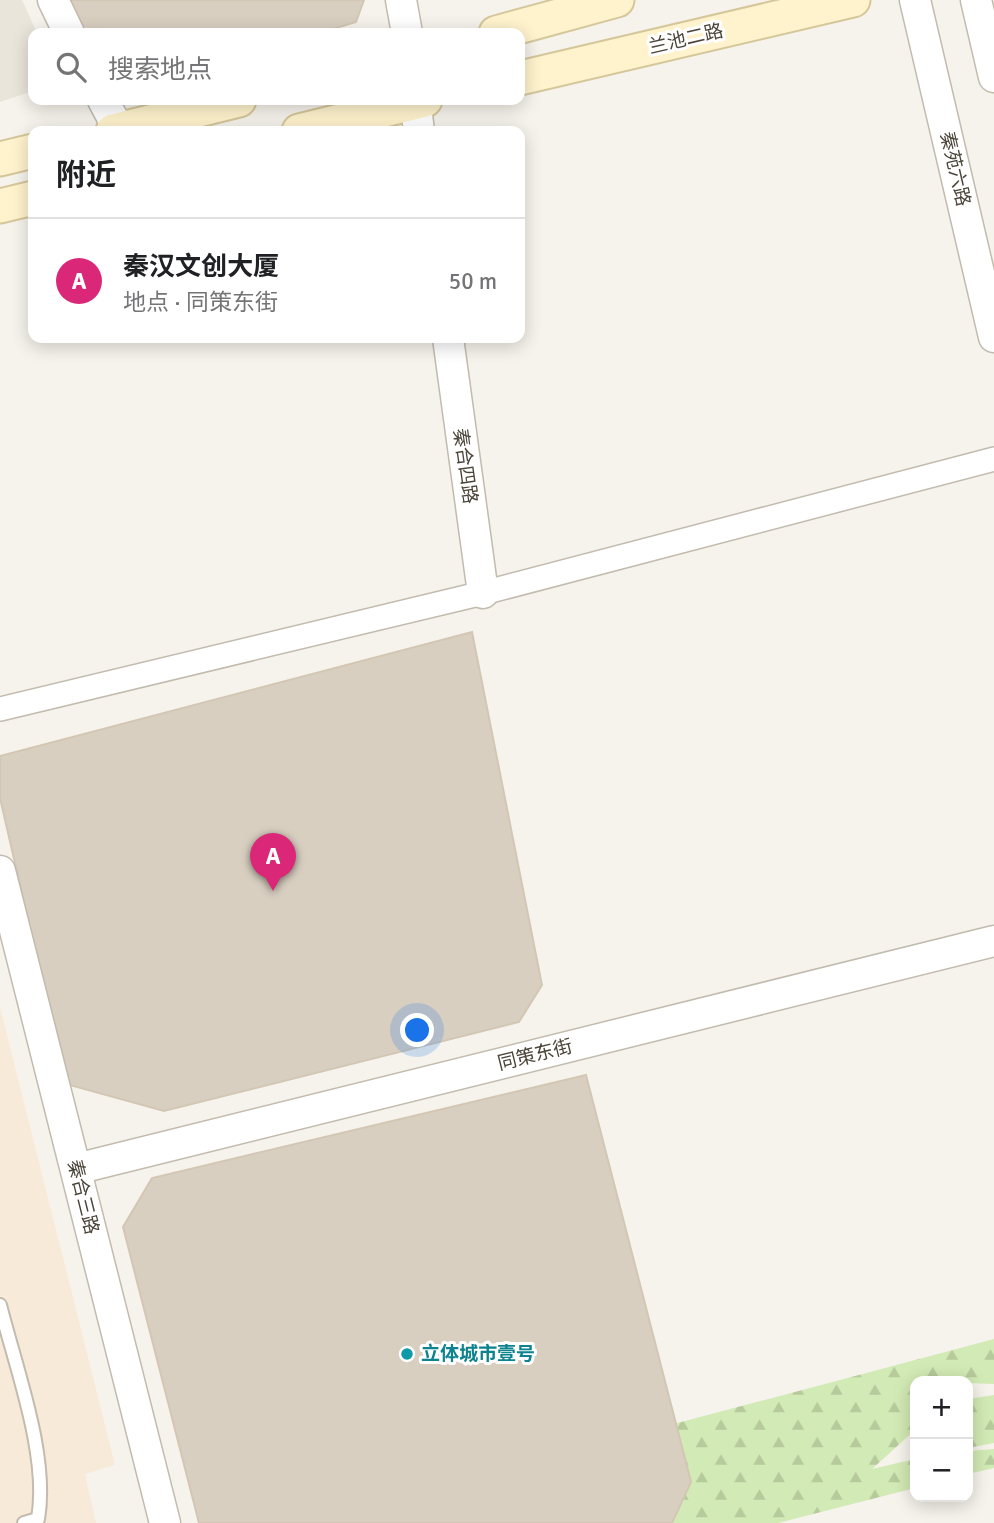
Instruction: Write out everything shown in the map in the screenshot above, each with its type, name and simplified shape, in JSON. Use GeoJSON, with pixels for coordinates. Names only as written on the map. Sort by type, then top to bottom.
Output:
{"type":"FeatureCollection","features":[{"type":"Feature","properties":{"kind":"main road"},"geometry":{"type":"LineString","coordinates":[[514,28],[617,0]]}},
{"type":"Feature","properties":{"kind":"main road","name":"兰池二路"},"geometry":{"type":"LineString","coordinates":[[525,77],[853,0]]}},
{"type":"Feature","properties":{"kind":"main road"},"geometry":{"type":"LineString","coordinates":[[136,126],[219,105]]}},
{"type":"Feature","properties":{"kind":"main road"},"geometry":{"type":"LineString","coordinates":[[325,126],[418,108]]}},
{"type":"Feature","properties":{"kind":"main road"},"geometry":{"type":"LineString","coordinates":[[0,159],[28,152]]}},
{"type":"Feature","properties":{"kind":"main road"},"geometry":{"type":"LineString","coordinates":[[0,206],[28,199]]}},
{"type":"Feature","properties":{"kind":"street"},"geometry":{"type":"LineString","coordinates":[[52,0],[66,28]]}},
{"type":"Feature","properties":{"kind":"street"},"geometry":{"type":"LineString","coordinates":[[401,0],[406,28]]}},
{"type":"Feature","properties":{"kind":"street","name":"秦苑六路"},"geometry":{"type":"LineString","coordinates":[[915,0],[994,337]]}},
{"type":"Feature","properties":{"kind":"street"},"geometry":{"type":"LineString","coordinates":[[976,0],[994,77]]}},
{"type":"Feature","properties":{"kind":"street"},"geometry":{"type":"LineString","coordinates":[[105,105],[114,126]]}},
{"type":"Feature","properties":{"kind":"street","name":"秦合四路"},"geometry":{"type":"LineString","coordinates":[[449,343],[483,593]]}},
{"type":"Feature","properties":{"kind":"street"},"geometry":{"type":"LineString","coordinates":[[0,709],[483,593],[994,459]]}},
{"type":"Feature","properties":{"kind":"street","name":"秦合三路"},"geometry":{"type":"LineString","coordinates":[[0,871],[165,1523]]}},
{"type":"Feature","properties":{"kind":"street","name":"同策东街"},"geometry":{"type":"LineString","coordinates":[[76,1169],[994,941]]}},
{"type":"Feature","properties":{"kind":"lane"},"geometry":{"type":"LineString","coordinates":[[0,1305],[40,1467],[41,1500],[38,1519],[24,1523]]}},
{"type":"Feature","properties":{"kind":"shaded area"},"geometry":{"type":"Polygon","coordinates":[[[0,0],[22,0],[35,28],[28,28],[28,93],[0,102],[0,0]]]}},
{"type":"Feature","properties":{"kind":"shaded area"},"geometry":{"type":"Polygon","coordinates":[[[0,1007],[115,1465],[85,1474],[96,1523],[0,1523],[0,1007]]]}},
{"type":"Feature","properties":{"kind":"green space"},"geometry":{"type":"Polygon","coordinates":[[[994,1339],[994,1384],[973,1383],[973,1376],[910,1376],[910,1435],[872,1469],[910,1460],[910,1489],[778,1523],[463,1523],[482,1475],[994,1339]]]}},
{"type":"Feature","properties":{"kind":"green space"},"geometry":{"type":"Polygon","coordinates":[[[994,1395],[994,1443],[973,1447],[973,1398],[994,1395]]]}},
{"type":"Feature","properties":{"kind":"green space"},"geometry":{"type":"Polygon","coordinates":[[[994,1449],[994,1468],[973,1473],[973,1451],[994,1449]]]}},
{"type":"Feature","properties":{"kind":"building"},"geometry":{"type":"Polygon","coordinates":[[[55,0],[364,0],[356,22],[336,28],[69,28],[55,0]]]}},
{"type":"Feature","properties":{"kind":"building"},"geometry":{"type":"Polygon","coordinates":[[[472,632],[542,985],[519,1022],[164,1111],[66,1084],[0,798],[0,756],[472,632]]]}},
{"type":"Feature","properties":{"kind":"building","name":"立体城市壹号"},"geometry":{"type":"Polygon","coordinates":[[[586,1075],[691,1482],[672,1523],[199,1523],[123,1227],[152,1178],[586,1075]]]}},
{"type":"Feature","properties":{"kind":"place","name":"秦汉文创大厦"},"geometry":{"type":"Point","coordinates":[273,891]}},
{"type":"Feature","properties":{"kind":"place","name":"立体城市壹号"},"geometry":{"type":"Point","coordinates":[407,1354]}}]}
